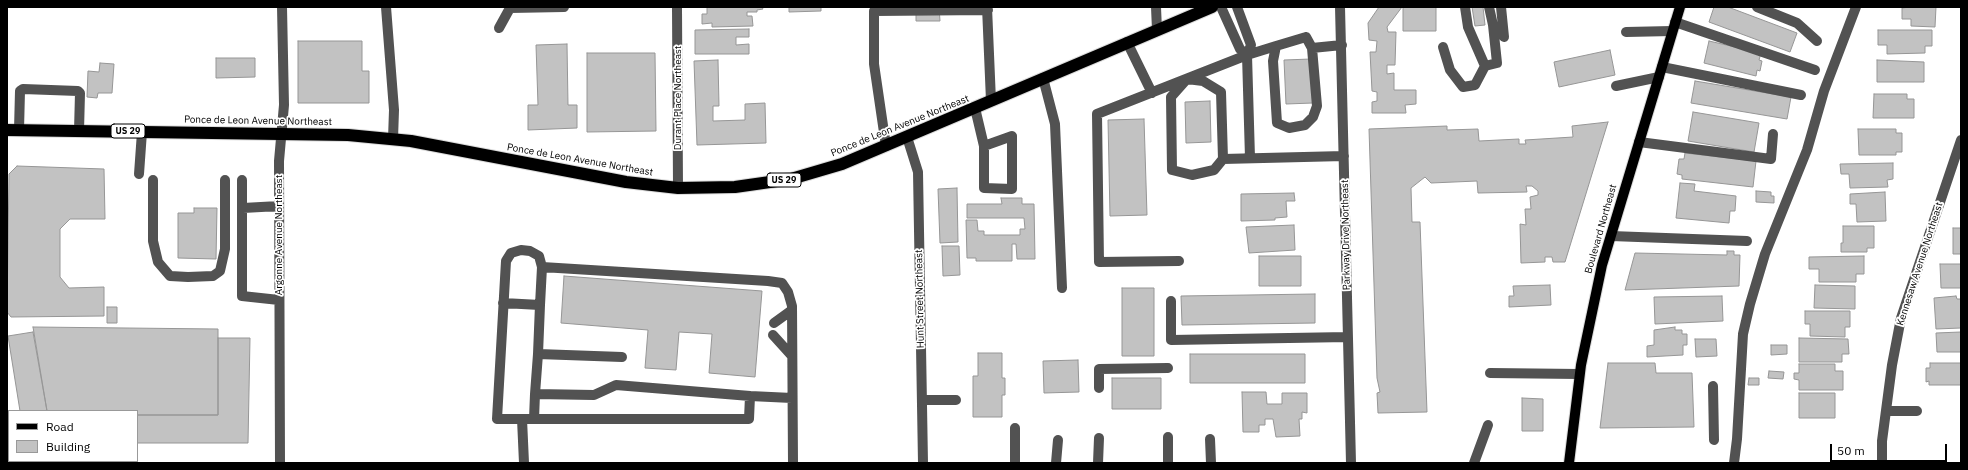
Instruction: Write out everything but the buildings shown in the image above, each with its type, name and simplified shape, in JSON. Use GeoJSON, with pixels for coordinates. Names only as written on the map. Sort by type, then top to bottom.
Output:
{"type":"FeatureCollection","features":[{"type":"Feature","properties":{"kind":"highway","name":"Ponce de Leon Avenue Northeast"},"geometry":{"type":"LineString","coordinates":[[13,130],[348,135],[412,141],[626,182],[678,188],[735,187],[791,179],[842,164],[1210,7]]}},
{"type":"Feature","properties":{"kind":"main road","name":"Boulevard Northeast"},"geometry":{"type":"LineString","coordinates":[[1569,463],[1579,374],[1590,314],[1611,236],[1680,7]]}},
{"type":"Feature","properties":{"kind":"street","name":"Argonne Avenue Northeast"},"geometry":{"type":"LineString","coordinates":[[280,463],[279,161],[284,105],[282,7]]}},
{"type":"Feature","properties":{"kind":"street"},"geometry":{"type":"LineString","coordinates":[[386,7],[394,110],[393,139]]}},
{"type":"Feature","properties":{"kind":"street"},"geometry":{"type":"LineString","coordinates":[[499,28],[510,8],[564,7]]}},
{"type":"Feature","properties":{"kind":"street","name":"Durant Place Northeast"},"geometry":{"type":"LineString","coordinates":[[677,7],[678,188]]}},
{"type":"Feature","properties":{"kind":"street"},"geometry":{"type":"LineString","coordinates":[[1156,7],[1157,30]]}},
{"type":"Feature","properties":{"kind":"street"},"geometry":{"type":"LineString","coordinates":[[1221,7],[1240,49],[1247,55]]}},
{"type":"Feature","properties":{"kind":"street"},"geometry":{"type":"LineString","coordinates":[[1237,7],[1251,45],[1247,55],[1250,158]]}},
{"type":"Feature","properties":{"kind":"street","name":"Parkway Drive Northeast"},"geometry":{"type":"LineString","coordinates":[[1340,7],[1351,463]]}},
{"type":"Feature","properties":{"kind":"street"},"geometry":{"type":"LineString","coordinates":[[1465,7],[1468,28],[1485,66]]}},
{"type":"Feature","properties":{"kind":"street"},"geometry":{"type":"LineString","coordinates":[[1443,47],[1450,70],[1463,87],[1475,85],[1485,66],[1497,63],[1493,25],[1489,7]]}},
{"type":"Feature","properties":{"kind":"street"},"geometry":{"type":"LineString","coordinates":[[1501,7],[1504,37]]}},
{"type":"Feature","properties":{"kind":"street"},"geometry":{"type":"LineString","coordinates":[[1757,7],[1796,23],[1817,41]]}},
{"type":"Feature","properties":{"kind":"street"},"geometry":{"type":"LineString","coordinates":[[1734,463],[1743,334],[1750,304],[1765,254],[1806,150],[1824,91],[1856,7]]}},
{"type":"Feature","properties":{"kind":"street"},"geometry":{"type":"LineString","coordinates":[[886,146],[874,64],[874,11],[987,8],[991,101]]}},
{"type":"Feature","properties":{"kind":"street"},"geometry":{"type":"LineString","coordinates":[[1626,32],[1674,27],[1816,70]]}},
{"type":"Feature","properties":{"kind":"street"},"geometry":{"type":"LineString","coordinates":[[1179,261],[1099,262],[1097,114],[1247,55],[1276,46],[1306,37],[1312,48],[1317,106],[1313,117],[1305,125],[1289,128],[1277,123],[1273,61],[1276,46]]}},
{"type":"Feature","properties":{"kind":"street"},"geometry":{"type":"LineString","coordinates":[[1127,42],[1152,93]]}},
{"type":"Feature","properties":{"kind":"street"},"geometry":{"type":"LineString","coordinates":[[1312,48],[1342,45]]}},
{"type":"Feature","properties":{"kind":"street"},"geometry":{"type":"LineString","coordinates":[[1662,66],[1801,95]]}},
{"type":"Feature","properties":{"kind":"street"},"geometry":{"type":"LineString","coordinates":[[1043,78],[1055,124],[1062,288]]}},
{"type":"Feature","properties":{"kind":"street"},"geometry":{"type":"LineString","coordinates":[[1616,86],[1658,78]]}},
{"type":"Feature","properties":{"kind":"street"},"geometry":{"type":"LineString","coordinates":[[1187,79],[1203,81],[1221,92],[1223,159],[1214,170],[1192,175],[1172,170],[1172,97],[1187,79]]}},
{"type":"Feature","properties":{"kind":"street"},"geometry":{"type":"LineString","coordinates":[[13,130],[20,91],[23,89],[78,91],[80,93],[79,131]]}},
{"type":"Feature","properties":{"kind":"street"},"geometry":{"type":"LineString","coordinates":[[975,108],[984,146],[984,188],[1012,189],[1012,136],[984,146]]}},
{"type":"Feature","properties":{"kind":"street"},"geometry":{"type":"LineString","coordinates":[[139,174],[142,132]]}},
{"type":"Feature","properties":{"kind":"street"},"geometry":{"type":"LineString","coordinates":[[1639,142],[1771,159],[1772,134]]}},
{"type":"Feature","properties":{"kind":"street","name":"Hunt Street Northeast"},"geometry":{"type":"LineString","coordinates":[[907,137],[918,172],[923,463]]}},
{"type":"Feature","properties":{"kind":"street","name":"Kennesaw Avenue Northeast"},"geometry":{"type":"LineString","coordinates":[[1882,463],[1882,441],[1892,365],[1901,318],[1961,140]]}},
{"type":"Feature","properties":{"kind":"street"},"geometry":{"type":"LineString","coordinates":[[1223,159],[1344,156]]}},
{"type":"Feature","properties":{"kind":"street"},"geometry":{"type":"LineString","coordinates":[[153,180],[153,241],[158,262],[170,276],[188,277],[213,276],[220,271],[225,249],[225,180]]}},
{"type":"Feature","properties":{"kind":"street"},"geometry":{"type":"LineString","coordinates":[[242,180],[242,296],[279,300]]}},
{"type":"Feature","properties":{"kind":"street"},"geometry":{"type":"LineString","coordinates":[[243,208],[279,206]]}},
{"type":"Feature","properties":{"kind":"street"},"geometry":{"type":"LineString","coordinates":[[1611,236],[1747,241]]}},
{"type":"Feature","properties":{"kind":"street"},"geometry":{"type":"LineString","coordinates":[[534,419],[542,267],[539,256],[530,251],[521,250],[511,252],[506,261],[497,419],[522,419],[534,419],[749,419],[750,396]]}},
{"type":"Feature","properties":{"kind":"street"},"geometry":{"type":"LineString","coordinates":[[542,267],[768,281],[782,284],[788,292],[792,310],[793,463]]}},
{"type":"Feature","properties":{"kind":"street"},"geometry":{"type":"LineString","coordinates":[[1171,301],[1171,340],[1348,337]]}},
{"type":"Feature","properties":{"kind":"street"},"geometry":{"type":"LineString","coordinates":[[503,303],[540,305]]}},
{"type":"Feature","properties":{"kind":"street"},"geometry":{"type":"LineString","coordinates":[[774,323],[792,310]]}},
{"type":"Feature","properties":{"kind":"street"},"geometry":{"type":"LineString","coordinates":[[773,335],[792,356]]}},
{"type":"Feature","properties":{"kind":"street"},"geometry":{"type":"LineString","coordinates":[[538,354],[622,357]]}},
{"type":"Feature","properties":{"kind":"street"},"geometry":{"type":"LineString","coordinates":[[1099,388],[1099,368],[1168,368]]}},
{"type":"Feature","properties":{"kind":"street"},"geometry":{"type":"LineString","coordinates":[[1490,373],[1579,374]]}},
{"type":"Feature","properties":{"kind":"street"},"geometry":{"type":"LineString","coordinates":[[535,394],[594,395],[616,385],[792,398]]}},
{"type":"Feature","properties":{"kind":"street"},"geometry":{"type":"LineString","coordinates":[[1713,386],[1714,440]]}},
{"type":"Feature","properties":{"kind":"street"},"geometry":{"type":"LineString","coordinates":[[922,400],[956,400]]}},
{"type":"Feature","properties":{"kind":"street"},"geometry":{"type":"LineString","coordinates":[[1886,412],[1917,412]]}},
{"type":"Feature","properties":{"kind":"street"},"geometry":{"type":"LineString","coordinates":[[522,419],[524,463]]}},
{"type":"Feature","properties":{"kind":"street"},"geometry":{"type":"LineString","coordinates":[[1474,463],[1488,425]]}},
{"type":"Feature","properties":{"kind":"street"},"geometry":{"type":"LineString","coordinates":[[1015,428],[1015,463]]}},
{"type":"Feature","properties":{"kind":"street"},"geometry":{"type":"LineString","coordinates":[[1168,437],[1168,463]]}},
{"type":"Feature","properties":{"kind":"street"},"geometry":{"type":"LineString","coordinates":[[1098,438],[1098,463]]}},
{"type":"Feature","properties":{"kind":"street"},"geometry":{"type":"LineString","coordinates":[[1210,438],[1211,463]]}},
{"type":"Feature","properties":{"kind":"street"},"geometry":{"type":"LineString","coordinates":[[1056,463],[1058,440]]}}]}
